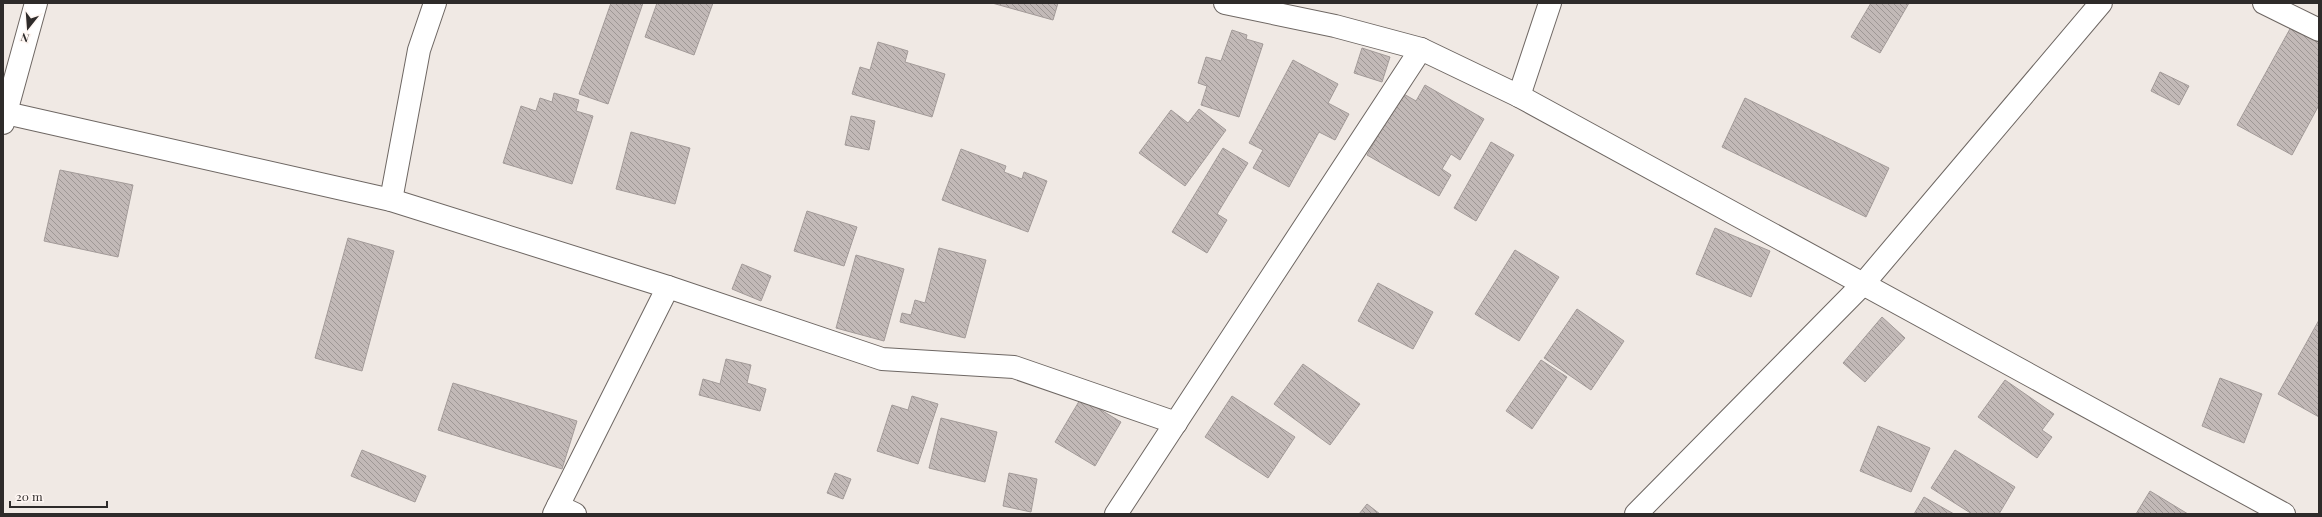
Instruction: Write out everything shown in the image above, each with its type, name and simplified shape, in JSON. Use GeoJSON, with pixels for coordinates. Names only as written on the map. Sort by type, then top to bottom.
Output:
{"type":"FeatureCollection","features":[{"type":"Feature","properties":{"kind":"street"},"geometry":{"type":"LineString","coordinates":[[36,3],[4,118],[391,200],[668,287],[882,359],[1014,367],[1176,422]]}},
{"type":"Feature","properties":{"kind":"street"},"geometry":{"type":"LineString","coordinates":[[391,200],[419,50],[435,3]]}},
{"type":"Feature","properties":{"kind":"street"},"geometry":{"type":"LineString","coordinates":[[1225,3],[1335,26],[1421,49],[1519,96],[1864,283],[2284,514]]}},
{"type":"Feature","properties":{"kind":"street"},"geometry":{"type":"LineString","coordinates":[[1519,96],[1550,3]]}},
{"type":"Feature","properties":{"kind":"street"},"geometry":{"type":"LineString","coordinates":[[1636,514],[1864,283],[2101,3]]}},
{"type":"Feature","properties":{"kind":"street"},"geometry":{"type":"LineString","coordinates":[[2264,3],[2319,30]]}},
{"type":"Feature","properties":{"kind":"street"},"geometry":{"type":"LineString","coordinates":[[1116,514],[1421,49]]}},
{"type":"Feature","properties":{"kind":"street"},"geometry":{"type":"LineString","coordinates":[[563,511],[668,287]]}},
{"type":"Feature","properties":{"kind":"building"},"geometry":{"type":"Polygon","coordinates":[[[611,3],[643,3],[608,104],[579,94],[611,3]]]}},
{"type":"Feature","properties":{"kind":"building"},"geometry":{"type":"Polygon","coordinates":[[[657,3],[713,3],[694,55],[645,37],[657,3]]]}},
{"type":"Feature","properties":{"kind":"building"},"geometry":{"type":"Polygon","coordinates":[[[992,3],[1058,3],[1053,20],[992,3]]]}},
{"type":"Feature","properties":{"kind":"building"},"geometry":{"type":"Polygon","coordinates":[[[1871,3],[1909,3],[1880,53],[1851,37],[1871,3]]]}},
{"type":"Feature","properties":{"kind":"building"},"geometry":{"type":"Polygon","coordinates":[[[2291,27],[2319,42],[2319,105],[2292,155],[2237,125],[2291,27]]]}},
{"type":"Feature","properties":{"kind":"building"},"geometry":{"type":"Polygon","coordinates":[[[1232,30],[1247,35],[1246,39],[1263,44],[1239,117],[1201,105],[1207,86],[1198,83],[1206,57],[1221,61],[1232,30]]]}},
{"type":"Feature","properties":{"kind":"building"},"geometry":{"type":"Polygon","coordinates":[[[878,42],[908,51],[905,62],[945,74],[932,117],[852,94],[860,67],[870,70],[878,42]]]}},
{"type":"Feature","properties":{"kind":"building"},"geometry":{"type":"Polygon","coordinates":[[[1362,48],[1390,57],[1382,82],[1354,73],[1362,48]]]}},
{"type":"Feature","properties":{"kind":"building"},"geometry":{"type":"Polygon","coordinates":[[[1293,60],[1338,84],[1328,103],[1349,114],[1335,140],[1319,132],[1289,187],[1253,168],[1263,150],[1249,143],[1293,60]]]}},
{"type":"Feature","properties":{"kind":"building"},"geometry":{"type":"Polygon","coordinates":[[[2160,72],[2189,86],[2179,105],[2151,91],[2160,72]]]}},
{"type":"Feature","properties":{"kind":"building"},"geometry":{"type":"Polygon","coordinates":[[[1425,85],[1484,119],[1460,160],[1451,154],[1442,169],[1451,175],[1439,196],[1367,155],[1402,93],[1416,101],[1425,85]]]}},
{"type":"Feature","properties":{"kind":"building"},"geometry":{"type":"Polygon","coordinates":[[[554,93],[579,100],[576,111],[593,116],[572,184],[503,163],[521,106],[536,111],[540,98],[552,102],[554,93]]]}},
{"type":"Feature","properties":{"kind":"building"},"geometry":{"type":"Polygon","coordinates":[[[1745,98],[1889,168],[1866,217],[1722,147],[1745,98]]]}},
{"type":"Feature","properties":{"kind":"building"},"geometry":{"type":"Polygon","coordinates":[[[1199,109],[1226,130],[1185,186],[1139,153],[1171,110],[1188,123],[1199,109]]]}},
{"type":"Feature","properties":{"kind":"building"},"geometry":{"type":"Polygon","coordinates":[[[851,116],[875,121],[869,150],[845,145],[851,116]]]}},
{"type":"Feature","properties":{"kind":"building"},"geometry":{"type":"Polygon","coordinates":[[[631,132],[690,148],[675,204],[616,189],[631,132]]]}},
{"type":"Feature","properties":{"kind":"building"},"geometry":{"type":"Polygon","coordinates":[[[1491,142],[1514,155],[1476,221],[1454,208],[1491,142]]]}},
{"type":"Feature","properties":{"kind":"building"},"geometry":{"type":"Polygon","coordinates":[[[1223,148],[1248,163],[1217,214],[1227,220],[1207,253],[1172,232],[1223,148]]]}},
{"type":"Feature","properties":{"kind":"building"},"geometry":{"type":"Polygon","coordinates":[[[961,149],[1006,166],[1004,172],[1022,179],[1024,172],[1047,181],[1028,232],[942,200],[961,149]]]}},
{"type":"Feature","properties":{"kind":"building"},"geometry":{"type":"Polygon","coordinates":[[[60,170],[133,185],[118,257],[44,241],[60,170]]]}},
{"type":"Feature","properties":{"kind":"building"},"geometry":{"type":"Polygon","coordinates":[[[807,211],[857,227],[844,266],[794,251],[807,211]]]}},
{"type":"Feature","properties":{"kind":"building"},"geometry":{"type":"Polygon","coordinates":[[[1715,228],[1770,251],[1751,297],[1696,274],[1715,228]]]}},
{"type":"Feature","properties":{"kind":"building"},"geometry":{"type":"Polygon","coordinates":[[[348,238],[394,251],[362,371],[315,358],[348,238]]]}},
{"type":"Feature","properties":{"kind":"building"},"geometry":{"type":"Polygon","coordinates":[[[939,248],[986,260],[965,338],[900,322],[902,313],[911,315],[915,300],[925,303],[939,248]]]}},
{"type":"Feature","properties":{"kind":"building"},"geometry":{"type":"Polygon","coordinates":[[[1515,250],[1559,277],[1519,341],[1475,314],[1515,250]]]}},
{"type":"Feature","properties":{"kind":"building"},"geometry":{"type":"Polygon","coordinates":[[[856,255],[904,269],[884,341],[836,328],[856,255]]]}},
{"type":"Feature","properties":{"kind":"building"},"geometry":{"type":"Polygon","coordinates":[[[742,264],[771,276],[761,301],[732,289],[742,264]]]}},
{"type":"Feature","properties":{"kind":"building"},"geometry":{"type":"Polygon","coordinates":[[[1378,283],[1433,312],[1413,349],[1358,321],[1378,283]]]}},
{"type":"Feature","properties":{"kind":"building"},"geometry":{"type":"Polygon","coordinates":[[[1577,309],[1624,341],[1591,390],[1544,358],[1577,309]]]}},
{"type":"Feature","properties":{"kind":"building"},"geometry":{"type":"Polygon","coordinates":[[[1882,317],[1905,338],[1865,382],[1843,363],[1882,317]]]}},
{"type":"Feature","properties":{"kind":"building"},"geometry":{"type":"Polygon","coordinates":[[[2319,320],[2319,417],[2278,394],[2319,320]]]}},
{"type":"Feature","properties":{"kind":"building"},"geometry":{"type":"Polygon","coordinates":[[[726,359],[751,365],[747,383],[766,389],[760,411],[699,395],[703,379],[720,384],[726,359]]]}},
{"type":"Feature","properties":{"kind":"building"},"geometry":{"type":"Polygon","coordinates":[[[1541,360],[1567,377],[1532,429],[1506,411],[1541,360]]]}},
{"type":"Feature","properties":{"kind":"building"},"geometry":{"type":"Polygon","coordinates":[[[1303,364],[1360,404],[1330,445],[1274,404],[1303,364]]]}},
{"type":"Feature","properties":{"kind":"building"},"geometry":{"type":"Polygon","coordinates":[[[2220,378],[2262,394],[2244,443],[2202,426],[2220,378]]]}},
{"type":"Feature","properties":{"kind":"building"},"geometry":{"type":"Polygon","coordinates":[[[2005,380],[2054,414],[2042,430],[2052,437],[2037,458],[1978,417],[2005,380]]]}},
{"type":"Feature","properties":{"kind":"building"},"geometry":{"type":"Polygon","coordinates":[[[453,383],[577,421],[562,469],[438,430],[453,383]]]}},
{"type":"Feature","properties":{"kind":"building"},"geometry":{"type":"Polygon","coordinates":[[[912,396],[938,404],[918,464],[877,451],[892,405],[908,410],[912,396]]]}},
{"type":"Feature","properties":{"kind":"building"},"geometry":{"type":"Polygon","coordinates":[[[1232,396],[1295,437],[1268,478],[1205,437],[1232,396]]]}},
{"type":"Feature","properties":{"kind":"building"},"geometry":{"type":"Polygon","coordinates":[[[1081,398],[1121,422],[1095,466],[1055,442],[1081,398]]]}},
{"type":"Feature","properties":{"kind":"building"},"geometry":{"type":"Polygon","coordinates":[[[941,418],[997,432],[985,482],[929,468],[941,418]]]}},
{"type":"Feature","properties":{"kind":"building"},"geometry":{"type":"Polygon","coordinates":[[[1878,426],[1930,448],[1911,492],[1860,471],[1878,426]]]}},
{"type":"Feature","properties":{"kind":"building"},"geometry":{"type":"Polygon","coordinates":[[[362,450],[426,476],[415,502],[351,476],[362,450]]]}},
{"type":"Feature","properties":{"kind":"building"},"geometry":{"type":"Polygon","coordinates":[[[1955,450],[2015,487],[1999,514],[1972,514],[1931,488],[1955,450]]]}},
{"type":"Feature","properties":{"kind":"building"},"geometry":{"type":"Polygon","coordinates":[[[835,473],[851,479],[843,499],[827,493],[835,473]]]}},
{"type":"Feature","properties":{"kind":"building"},"geometry":{"type":"Polygon","coordinates":[[[1009,473],[1037,479],[1031,512],[1003,506],[1009,473]]]}},
{"type":"Feature","properties":{"kind":"building"},"geometry":{"type":"Polygon","coordinates":[[[2150,491],[2188,514],[2136,514],[2150,491]]]}},
{"type":"Feature","properties":{"kind":"building"},"geometry":{"type":"Polygon","coordinates":[[[1924,497],[1954,514],[1914,514],[1924,497]]]}},
{"type":"Feature","properties":{"kind":"building"},"geometry":{"type":"Polygon","coordinates":[[[1367,504],[1380,514],[1359,514],[1367,504]]]}}]}
